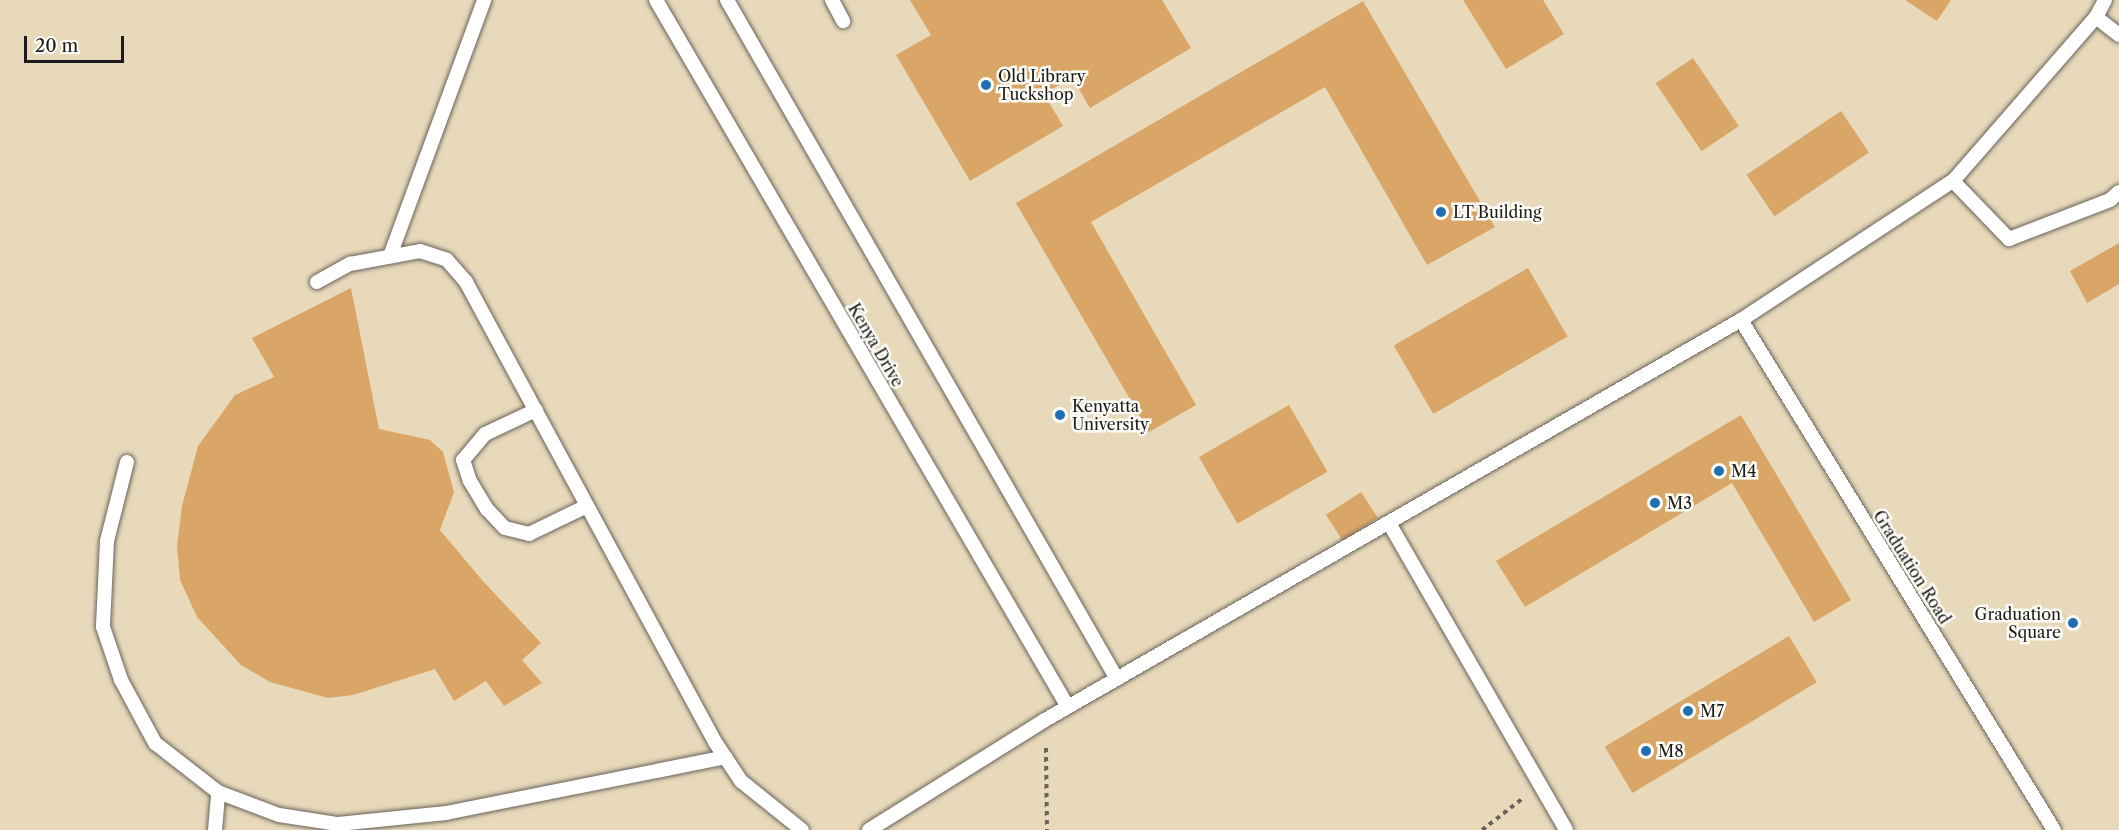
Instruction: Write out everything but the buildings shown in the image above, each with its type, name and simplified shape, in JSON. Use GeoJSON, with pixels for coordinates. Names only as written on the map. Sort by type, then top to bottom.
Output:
{"type":"FeatureCollection","features":[{"type":"Feature","properties":{"kind":"lane"},"geometry":{"type":"LineString","coordinates":[[390,256],[484,0]]}},
{"type":"Feature","properties":{"kind":"lane","name":"Kenya Drive"},"geometry":{"type":"LineString","coordinates":[[656,0],[1068,707]]}},
{"type":"Feature","properties":{"kind":"lane"},"geometry":{"type":"LineString","coordinates":[[727,0],[1117,679]]}},
{"type":"Feature","properties":{"kind":"lane"},"geometry":{"type":"LineString","coordinates":[[832,0],[843,21]]}},
{"type":"Feature","properties":{"kind":"lane"},"geometry":{"type":"LineString","coordinates":[[869,830],[1045,720],[1741,321],[1953,181],[2096,17],[2105,0]]}},
{"type":"Feature","properties":{"kind":"lane"},"geometry":{"type":"LineString","coordinates":[[2096,17],[2119,35]]}},
{"type":"Feature","properties":{"kind":"lane"},"geometry":{"type":"LineString","coordinates":[[1953,181],[2009,238],[2110,200],[2119,192]]}},
{"type":"Feature","properties":{"kind":"lane"},"geometry":{"type":"LineString","coordinates":[[317,282],[350,264],[420,251],[447,261],[466,282],[725,758],[741,780],[802,830]]}},
{"type":"Feature","properties":{"kind":"lane","name":"Graduation Road"},"geometry":{"type":"LineString","coordinates":[[1741,321],[2054,830]]}},
{"type":"Feature","properties":{"kind":"lane"},"geometry":{"type":"LineString","coordinates":[[536,410],[485,434],[463,460],[471,482],[487,508],[505,528],[529,534],[587,506]]}},
{"type":"Feature","properties":{"kind":"lane"},"geometry":{"type":"LineString","coordinates":[[127,462],[106,541],[103,627],[121,680],[155,743],[218,792],[279,815],[338,824],[446,813],[725,758]]}},
{"type":"Feature","properties":{"kind":"lane"},"geometry":{"type":"LineString","coordinates":[[1389,523],[1566,830]]}},
{"type":"Feature","properties":{"kind":"lane"},"geometry":{"type":"LineString","coordinates":[[215,830],[218,792]]}},
{"type":"Feature","properties":{"kind":"path"},"geometry":{"type":"LineString","coordinates":[[1045,720],[1047,830]]}},
{"type":"Feature","properties":{"kind":"path"},"geometry":{"type":"LineString","coordinates":[[1482,830],[1540,785]]}},
{"type":"Feature","properties":{"kind":"shaded area","name":"Kenyatta University"},"geometry":{"type":"Polygon","coordinates":[[[0,0],[2119,0],[2119,830],[0,830],[0,0]]]}},
{"type":"Feature","properties":{"kind":"place","name":"Old Library Tuckshop"},"geometry":{"type":"Point","coordinates":[986,85]}},
{"type":"Feature","properties":{"kind":"place","name":"LT Building"},"geometry":{"type":"Point","coordinates":[1441,212]}},
{"type":"Feature","properties":{"kind":"place","name":"Kenyatta University"},"geometry":{"type":"Point","coordinates":[1060,415]}},
{"type":"Feature","properties":{"kind":"place","name":"M4"},"geometry":{"type":"Point","coordinates":[1719,471]}},
{"type":"Feature","properties":{"kind":"place","name":"M3"},"geometry":{"type":"Point","coordinates":[1655,503]}},
{"type":"Feature","properties":{"kind":"place","name":"Graduation Square"},"geometry":{"type":"Point","coordinates":[2073,623]}},
{"type":"Feature","properties":{"kind":"place","name":"M7"},"geometry":{"type":"Point","coordinates":[1688,711]}},
{"type":"Feature","properties":{"kind":"place","name":"M8"},"geometry":{"type":"Point","coordinates":[1646,751]}}]}
